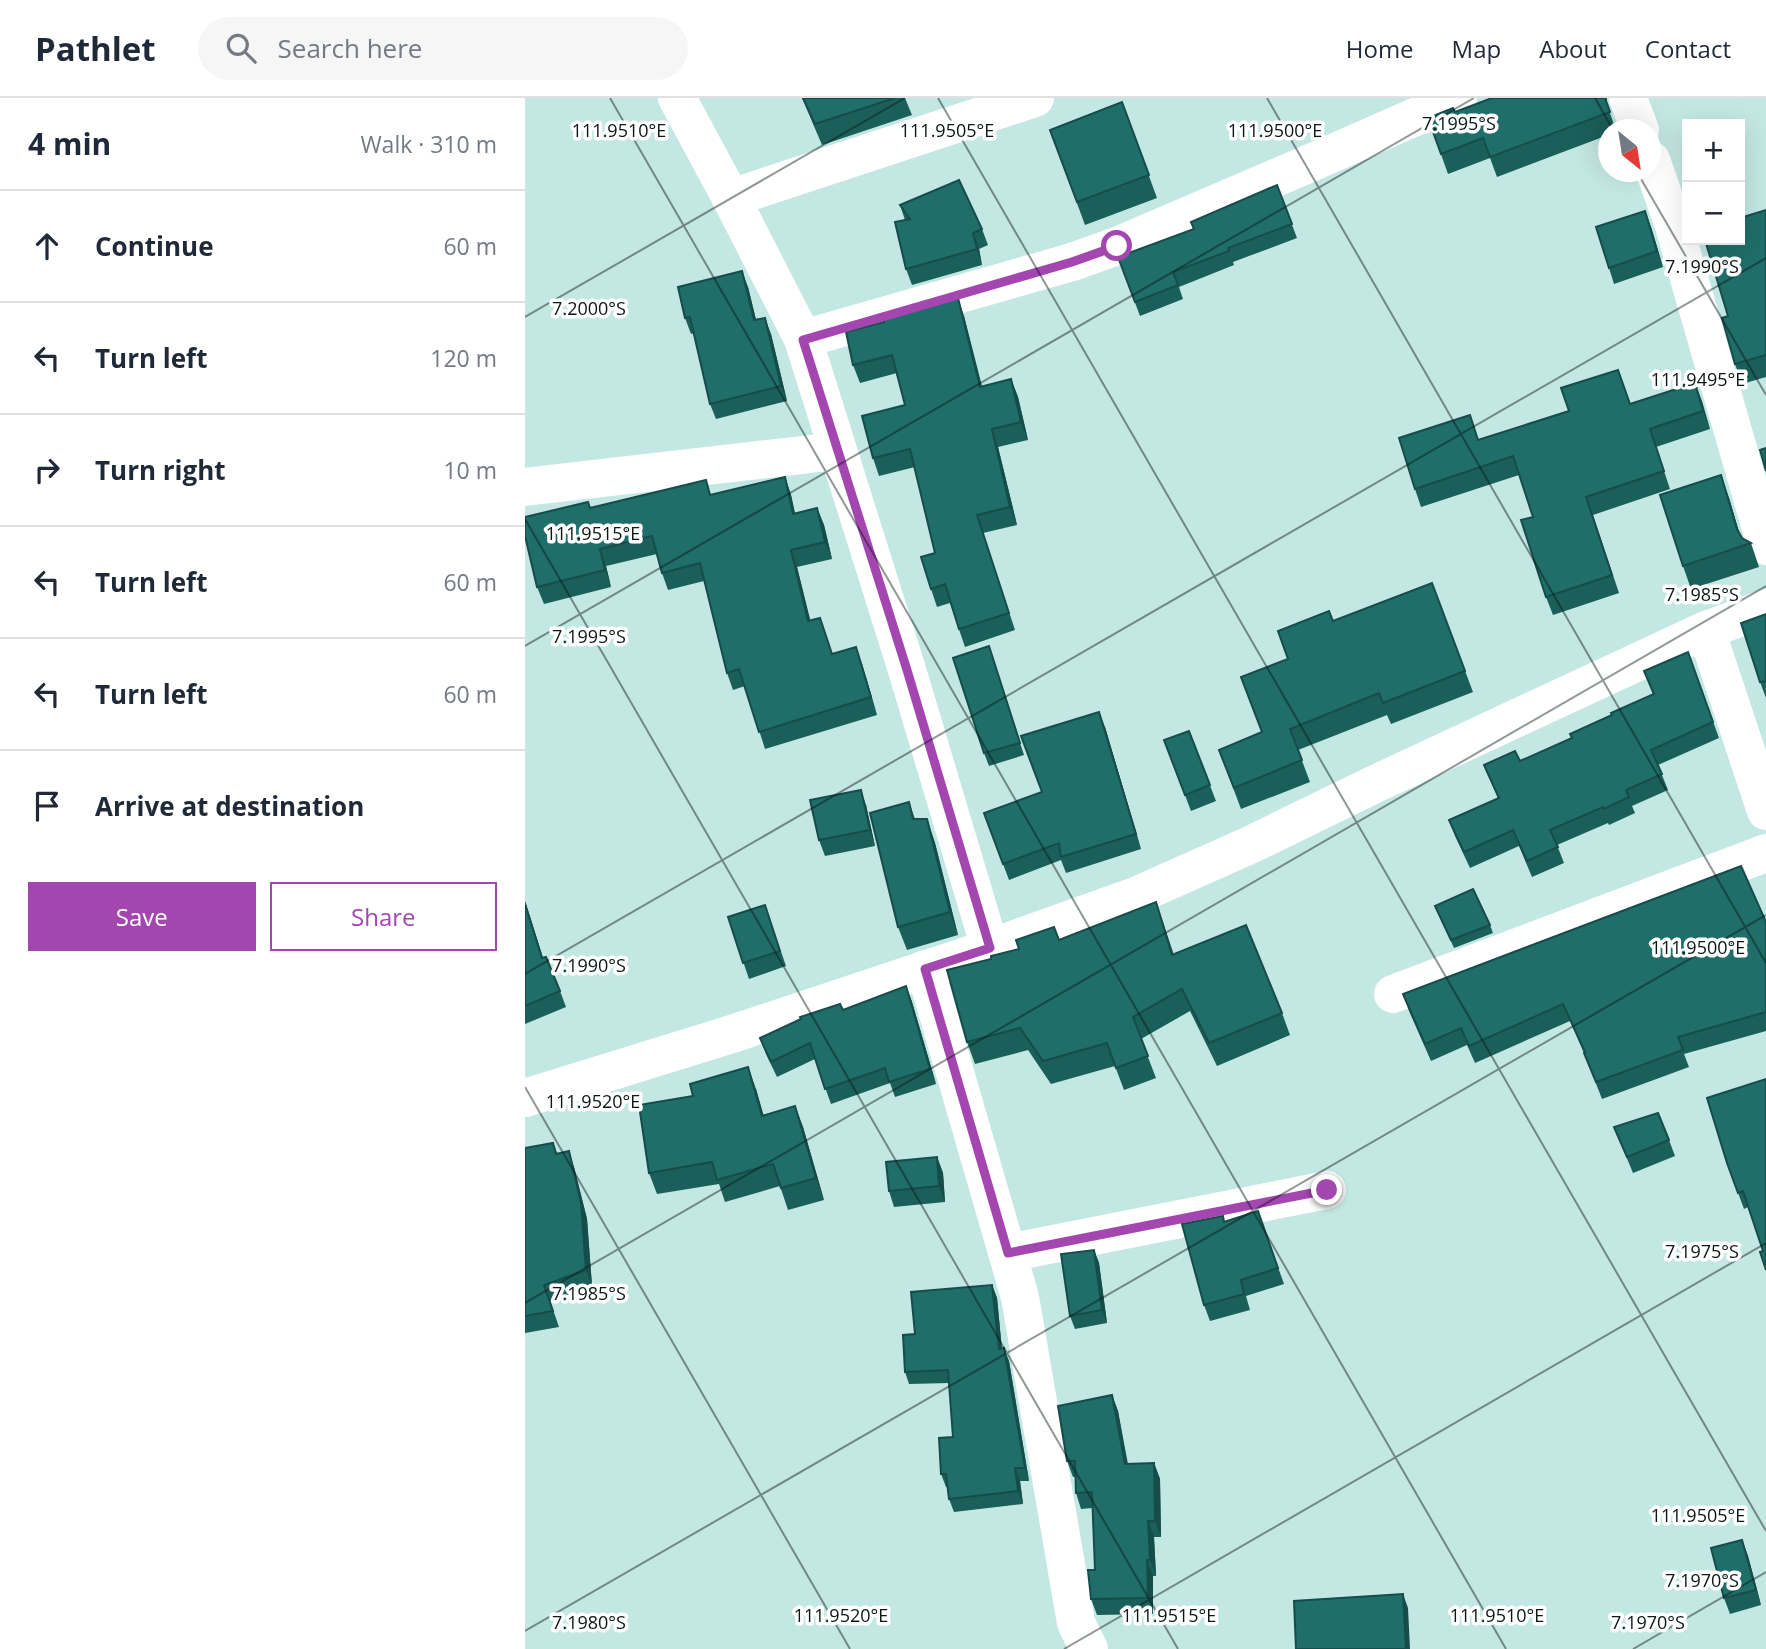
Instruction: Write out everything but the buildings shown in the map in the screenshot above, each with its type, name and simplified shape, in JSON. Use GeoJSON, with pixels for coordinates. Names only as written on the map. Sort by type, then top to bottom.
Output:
{"type":"FeatureCollection","features":[{"type":"Feature","properties":{"kind":"street"},"geometry":{"type":"LineString","coordinates":[[677,98],[803,340],[907,670],[990,948]]}},
{"type":"Feature","properties":{"kind":"street"},"geometry":{"type":"LineString","coordinates":[[731,198],[1035,98]]}},
{"type":"Feature","properties":{"kind":"street"},"geometry":{"type":"LineString","coordinates":[[803,340],[1072,262],[1117,246],[1458,98]]}},
{"type":"Feature","properties":{"kind":"street"},"geometry":{"type":"LineString","coordinates":[[1628,98],[1636,119]]}},
{"type":"Feature","properties":{"kind":"street"},"geometry":{"type":"LineString","coordinates":[[1658,182],[1674,226],[1766,546]]}},
{"type":"Feature","properties":{"kind":"street"},"geometry":{"type":"LineString","coordinates":[[525,487],[837,451]]}},
{"type":"Feature","properties":{"kind":"street"},"geometry":{"type":"LineString","coordinates":[[525,1098],[735,1033],[1133,897],[1706,630],[1766,608]]}},
{"type":"Feature","properties":{"kind":"street"},"geometry":{"type":"LineString","coordinates":[[1706,630],[1766,811]]}},
{"type":"Feature","properties":{"kind":"street"},"geometry":{"type":"LineString","coordinates":[[1393,994],[1766,853]]}},
{"type":"Feature","properties":{"kind":"street"},"geometry":{"type":"LineString","coordinates":[[925,969],[1020,1297],[1076,1623],[1089,1649]]}},
{"type":"Feature","properties":{"kind":"street"},"geometry":{"type":"LineString","coordinates":[[1008,1253],[1327,1190]]}},
{"type":"Feature","properties":{"kind":"route"},"geometry":{"type":"LineString","coordinates":[[1117,246],[1072,262],[803,340],[907,670],[990,948],[925,969],[1008,1253],[1327,1190]]}}]}
